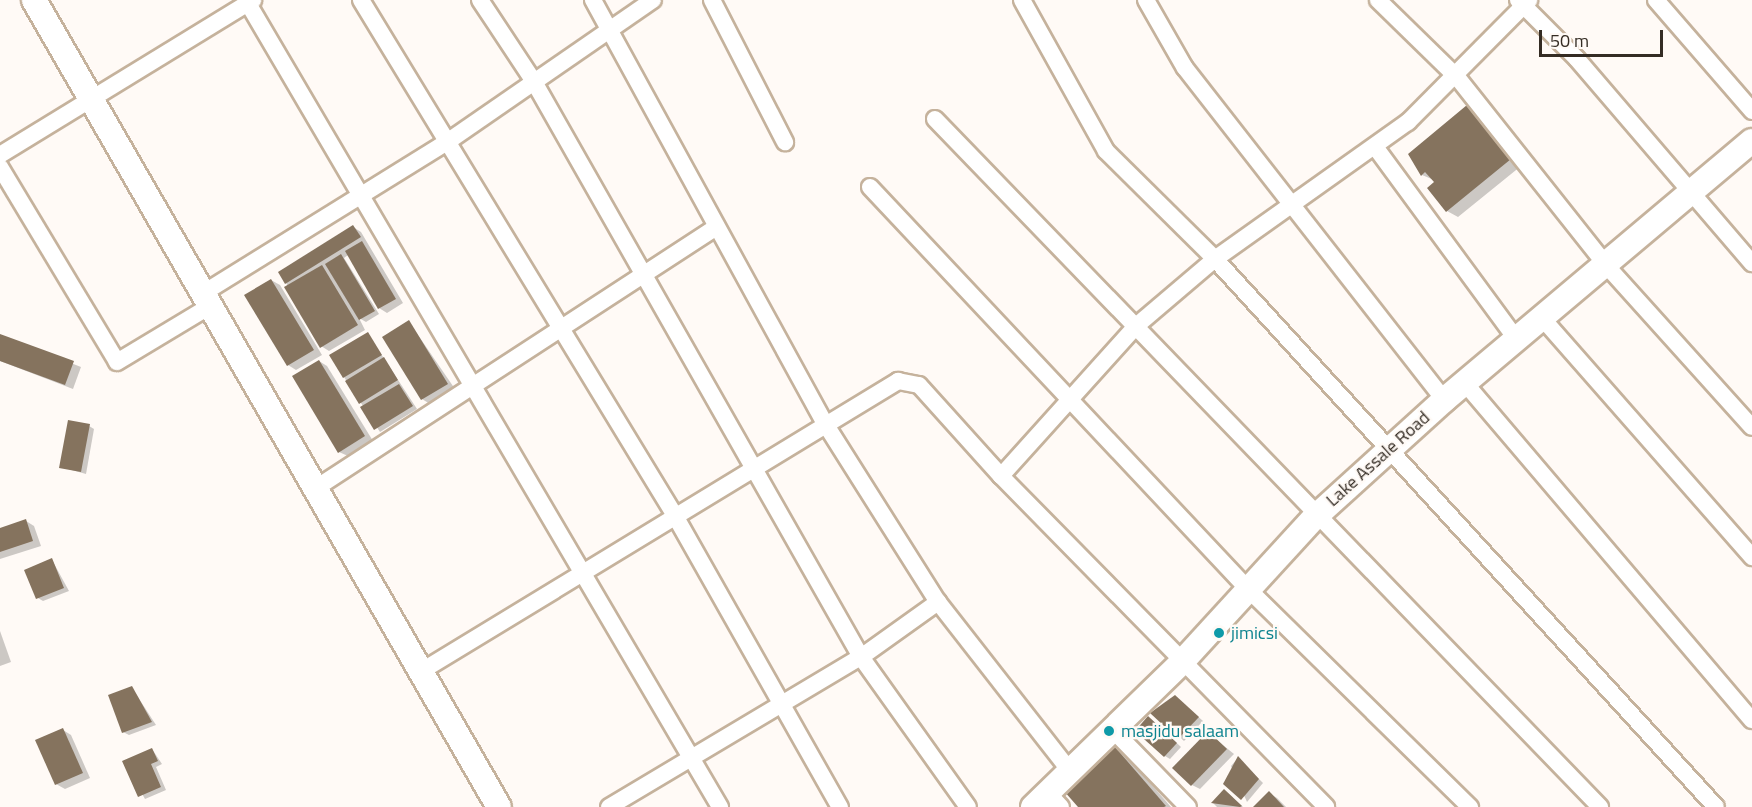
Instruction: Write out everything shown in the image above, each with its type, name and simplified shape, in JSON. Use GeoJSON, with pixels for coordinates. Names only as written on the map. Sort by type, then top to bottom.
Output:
{"type":"FeatureCollection","features":[{"type":"Feature","properties":{"kind":"street"},"geometry":{"type":"LineString","coordinates":[[34,0],[209,299],[499,807]]}},
{"type":"Feature","properties":{"kind":"street"},"geometry":{"type":"LineString","coordinates":[[361,0],[558,328],[674,514],[840,807]]}},
{"type":"Feature","properties":{"kind":"street"},"geometry":{"type":"LineString","coordinates":[[480,0],[533,81],[641,275],[861,657],[968,807]]}},
{"type":"Feature","properties":{"kind":"street"},"geometry":{"type":"LineString","coordinates":[[593,0],[611,29],[826,425],[938,602],[1071,772]]}},
{"type":"Feature","properties":{"kind":"street"},"geometry":{"type":"LineString","coordinates":[[0,167],[117,362],[362,195],[447,142],[653,0]]}},
{"type":"Feature","properties":{"kind":"street"},"geometry":{"type":"LineString","coordinates":[[712,0],[785,142]]}},
{"type":"Feature","properties":{"kind":"street"},"geometry":{"type":"LineString","coordinates":[[1022,0],[1106,151],[1215,259],[1716,807]]}},
{"type":"Feature","properties":{"kind":"street"},"geometry":{"type":"LineString","coordinates":[[1146,0],[1185,68],[1444,399]]}},
{"type":"Feature","properties":{"kind":"street"},"geometry":{"type":"LineString","coordinates":[[1378,0],[1457,77],[1605,264],[1752,427]]}},
{"type":"Feature","properties":{"kind":"street"},"geometry":{"type":"LineString","coordinates":[[1656,0],[1752,111]]}},
{"type":"Feature","properties":{"kind":"street"},"geometry":{"type":"LineString","coordinates":[[0,155],[249,1],[475,389],[584,569],[690,759],[720,807]]}},
{"type":"Feature","properties":{"kind":"street"},"geometry":{"type":"LineString","coordinates":[[1001,476],[1135,327],[1215,259],[1376,148],[1457,77],[1524,2],[1577,59],[1689,194],[1752,263]]}},
{"type":"Feature","properties":{"kind":"street"},"geometry":{"type":"LineString","coordinates":[[935,119],[1315,516],[1600,807]]}},
{"type":"Feature","properties":{"kind":"street","name":"Lake Assale Road"},"geometry":{"type":"LineString","coordinates":[[1047,802],[1071,772],[1181,663],[1315,516],[1444,399],[1518,341],[1605,264],[1752,141]]}},
{"type":"Feature","properties":{"kind":"street"},"geometry":{"type":"LineString","coordinates":[[1376,148],[1518,341]]}},
{"type":"Feature","properties":{"kind":"street"},"geometry":{"type":"LineString","coordinates":[[870,187],[1247,588],[1470,807]]}},
{"type":"Feature","properties":{"kind":"street"},"geometry":{"type":"LineString","coordinates":[[316,488],[475,389],[558,328],[717,227]]}},
{"type":"Feature","properties":{"kind":"street"},"geometry":{"type":"LineString","coordinates":[[1543,319],[1752,557]]}},
{"type":"Feature","properties":{"kind":"street"},"geometry":{"type":"LineString","coordinates":[[420,672],[753,466],[909,380],[1181,663],[1326,807]]}},
{"type":"Feature","properties":{"kind":"street"},"geometry":{"type":"LineString","coordinates":[[1464,382],[1752,720]]}},
{"type":"Feature","properties":{"kind":"street"},"geometry":{"type":"LineString","coordinates":[[609,807],[861,657],[938,602]]}},
{"type":"Feature","properties":{"kind":"street"},"geometry":{"type":"LineString","coordinates":[[1114,731],[1188,807]]}},
{"type":"Feature","properties":{"kind":"building"},"geometry":{"type":"Polygon","coordinates":[[[1467,105],[1511,159],[1446,212],[1427,188],[1434,182],[1425,172],[1421,176],[1408,154],[1467,105]]]}},
{"type":"Feature","properties":{"kind":"building"},"geometry":{"type":"Polygon","coordinates":[[[353,225],[361,237],[285,284],[278,272],[353,225]]]}},
{"type":"Feature","properties":{"kind":"building"},"geometry":{"type":"Polygon","coordinates":[[[362,241],[396,299],[378,309],[345,251],[362,241]]]}},
{"type":"Feature","properties":{"kind":"building"},"geometry":{"type":"Polygon","coordinates":[[[341,254],[375,311],[359,320],[325,264],[341,254]]]}},
{"type":"Feature","properties":{"kind":"building"},"geometry":{"type":"Polygon","coordinates":[[[322,265],[358,325],[320,348],[284,287],[322,265]]]}},
{"type":"Feature","properties":{"kind":"building"},"geometry":{"type":"Polygon","coordinates":[[[271,279],[314,350],[287,366],[244,295],[271,279]]]}},
{"type":"Feature","properties":{"kind":"building"},"geometry":{"type":"Polygon","coordinates":[[[409,320],[448,384],[421,400],[382,337],[409,320]]]}},
{"type":"Feature","properties":{"kind":"building"},"geometry":{"type":"Polygon","coordinates":[[[368,332],[382,355],[343,378],[329,355],[368,332]]]}},
{"type":"Feature","properties":{"kind":"building"},"geometry":{"type":"Polygon","coordinates":[[[0,334],[74,361],[65,385],[0,361],[0,334]]]}},
{"type":"Feature","properties":{"kind":"building"},"geometry":{"type":"Polygon","coordinates":[[[384,357],[398,380],[359,404],[345,381],[384,357]]]}},
{"type":"Feature","properties":{"kind":"building"},"geometry":{"type":"Polygon","coordinates":[[[319,360],[365,436],[338,453],[292,376],[319,360]]]}},
{"type":"Feature","properties":{"kind":"building"},"geometry":{"type":"Polygon","coordinates":[[[399,384],[413,406],[374,430],[360,407],[399,384]]]}},
{"type":"Feature","properties":{"kind":"building"},"geometry":{"type":"Polygon","coordinates":[[[68,420],[90,424],[81,472],[59,468],[68,420]]]}},
{"type":"Feature","properties":{"kind":"building"},"geometry":{"type":"Polygon","coordinates":[[[26,519],[33,541],[0,552],[0,528],[26,519]]]}},
{"type":"Feature","properties":{"kind":"building"},"geometry":{"type":"Polygon","coordinates":[[[52,558],[64,588],[36,599],[24,570],[52,558]]]}},
{"type":"Feature","properties":{"kind":"building"},"geometry":{"type":"Polygon","coordinates":[[[132,686],[152,722],[122,733],[108,695],[132,686]]]}},
{"type":"Feature","properties":{"kind":"building"},"geometry":{"type":"Polygon","coordinates":[[[1175,695],[1199,717],[1178,739],[1150,713],[1175,695]]]}},
{"type":"Feature","properties":{"kind":"building"},"geometry":{"type":"Polygon","coordinates":[[[1148,716],[1177,743],[1164,757],[1135,731],[1148,716]]]}},
{"type":"Feature","properties":{"kind":"building"},"geometry":{"type":"Polygon","coordinates":[[[63,728],[83,773],[55,785],[35,740],[63,728]]]}},
{"type":"Feature","properties":{"kind":"building"},"geometry":{"type":"Polygon","coordinates":[[[1208,731],[1227,749],[1191,786],[1172,768],[1208,731]]]}},
{"type":"Feature","properties":{"kind":"building"},"geometry":{"type":"Polygon","coordinates":[[[1115,747],[1166,806],[1078,807],[1064,791],[1115,747]]]}},
{"type":"Feature","properties":{"kind":"building"},"geometry":{"type":"Polygon","coordinates":[[[152,748],[158,761],[151,764],[161,787],[138,797],[122,761],[152,748]]]}},
{"type":"Feature","properties":{"kind":"building"},"geometry":{"type":"Polygon","coordinates":[[[1238,756],[1259,779],[1241,800],[1223,784],[1238,756]]]}},
{"type":"Feature","properties":{"kind":"building"},"geometry":{"type":"Polygon","coordinates":[[[1224,789],[1242,806],[1211,803],[1224,789]]]}},
{"type":"Feature","properties":{"kind":"building"},"geometry":{"type":"Polygon","coordinates":[[[1269,791],[1284,807],[1253,807],[1269,791]]]}},
{"type":"Feature","properties":{"kind":"place","name":"jimicsi"},"geometry":{"type":"Point","coordinates":[1219,633]}},
{"type":"Feature","properties":{"kind":"place","name":"masjidu salaam"},"geometry":{"type":"Point","coordinates":[1109,731]}}]}
